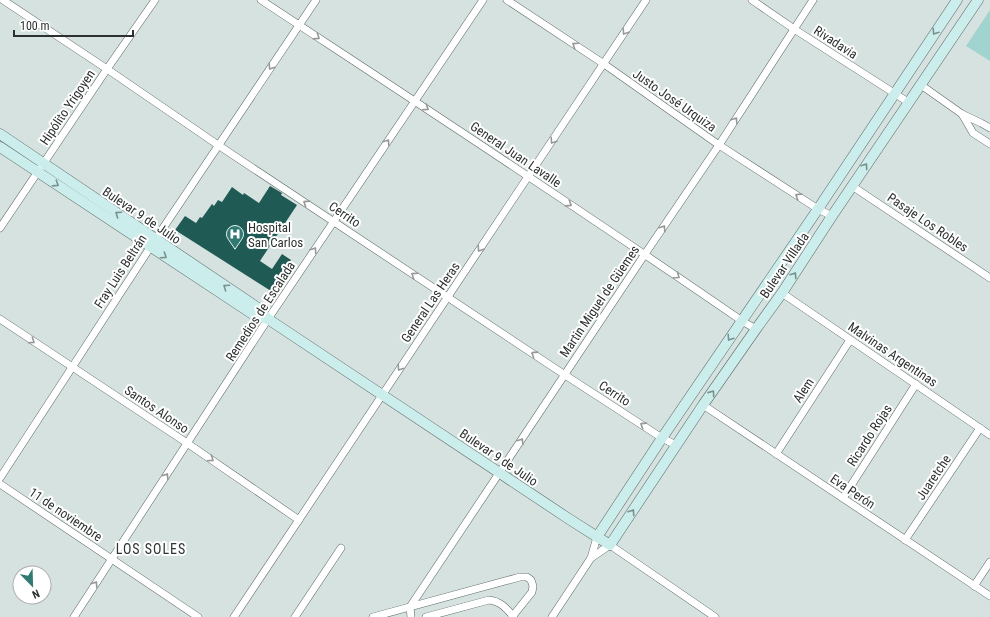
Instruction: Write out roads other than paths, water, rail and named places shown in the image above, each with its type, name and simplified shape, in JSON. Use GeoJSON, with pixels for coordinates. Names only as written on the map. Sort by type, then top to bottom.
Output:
{"type":"FeatureCollection","features":[{"type":"Feature","properties":{"kind":"main road","name":"Bulevar Villada"},"geometry":{"type":"LineString","coordinates":[[597,537],[957,0]]}},
{"type":"Feature","properties":{"kind":"main road","name":"Bulevar Villada"},"geometry":{"type":"LineString","coordinates":[[610,545],[703,405],[782,293],[908,102],[978,0]]}},
{"type":"Feature","properties":{"kind":"main road","name":"Bulevar 9 de Julio"},"geometry":{"type":"LineString","coordinates":[[0,134],[40,168]]}},
{"type":"Feature","properties":{"kind":"main road","name":"Bulevar 9 de Julio"},"geometry":{"type":"LineString","coordinates":[[0,147],[40,168],[153,243],[254,315],[268,319],[569,520],[610,545]]}},
{"type":"Feature","properties":{"kind":"street","name":"Cerrito"},"geometry":{"type":"LineString","coordinates":[[3,0],[448,298],[662,438],[676,445]]}},
{"type":"Feature","properties":{"kind":"street","name":"Hipólito Yrigoyen"},"geometry":{"type":"LineString","coordinates":[[0,228],[155,0]]}},
{"type":"Feature","properties":{"kind":"street","name":"General Juan Lavalle"},"geometry":{"type":"LineString","coordinates":[[262,0],[415,100],[756,329]]}},
{"type":"Feature","properties":{"kind":"street","name":"Fray Luis Beltrán"},"geometry":{"type":"LineString","coordinates":[[0,478],[153,243],[316,0]]}},
{"type":"Feature","properties":{"kind":"street","name":"Remedios de Escalada"},"geometry":{"type":"LineString","coordinates":[[74,617],[268,319],[483,0]]}},
{"type":"Feature","properties":{"kind":"street","name":"Justo José Urquiza"},"geometry":{"type":"LineString","coordinates":[[507,0],[604,64],[719,145],[818,209],[832,216]]}},
{"type":"Feature","properties":{"kind":"street","name":"General Las Heras"},"geometry":{"type":"LineString","coordinates":[[234,617],[646,0]]}},
{"type":"Feature","properties":{"kind":"street","name":"Rivadavia"},"geometry":{"type":"LineString","coordinates":[[752,0],[908,102]]}},
{"type":"Feature","properties":{"kind":"street","name":"Martin Miguel de Güemes"},"geometry":{"type":"LineString","coordinates":[[410,607],[719,145],[813,0]]}},
{"type":"Feature","properties":{"kind":"street"},"geometry":{"type":"LineString","coordinates":[[921,84],[962,114],[981,122],[990,128]]}},
{"type":"Feature","properties":{"kind":"street"},"geometry":{"type":"LineString","coordinates":[[962,114],[973,133],[990,144]]}},
{"type":"Feature","properties":{"kind":"street","name":"Pasaje Los Robles"},"geometry":{"type":"LineString","coordinates":[[852,186],[990,278]]}},
{"type":"Feature","properties":{"kind":"street","name":"Malvinas Argentinas"},"geometry":{"type":"LineString","coordinates":[[782,293],[990,435]]}},
{"type":"Feature","properties":{"kind":"street","name":"Santos Alonso"},"geometry":{"type":"LineString","coordinates":[[0,319],[187,443],[299,520]]}},
{"type":"Feature","properties":{"kind":"street","name":"Alem"},"geometry":{"type":"LineString","coordinates":[[776,454],[850,340]]}},
{"type":"Feature","properties":{"kind":"street","name":"Ricardo Rojas"},"geometry":{"type":"LineString","coordinates":[[843,498],[916,384]]}},
{"type":"Feature","properties":{"kind":"street","name":"Eva Perón"},"geometry":{"type":"LineString","coordinates":[[703,405],[990,596]]}},
{"type":"Feature","properties":{"kind":"street","name":"Juaretche"},"geometry":{"type":"LineString","coordinates":[[905,540],[980,428]]}},
{"type":"Feature","properties":{"kind":"street","name":"11 de noviembre"},"geometry":{"type":"LineString","coordinates":[[0,484],[198,617]]}},
{"type":"Feature","properties":{"kind":"street"},"geometry":{"type":"LineString","coordinates":[[552,617],[591,558],[597,537]]}},
{"type":"Feature","properties":{"kind":"street"},"geometry":{"type":"LineString","coordinates":[[591,558],[610,545]]}},
{"type":"Feature","properties":{"kind":"street","name":"Bulevar 9 de Julio"},"geometry":{"type":"LineString","coordinates":[[610,545],[715,617]]}},
{"type":"Feature","properties":{"kind":"street"},"geometry":{"type":"LineString","coordinates":[[295,617],[341,548]]}},
{"type":"Feature","properties":{"kind":"street"},"geometry":{"type":"LineString","coordinates":[[974,586],[990,562]]}},
{"type":"Feature","properties":{"kind":"street"},"geometry":{"type":"LineString","coordinates":[[373,617],[520,577],[527,577],[531,580],[533,586],[532,592],[513,616],[501,603],[489,600],[426,617]]}},
{"type":"Feature","properties":{"kind":"street"},"geometry":{"type":"LineString","coordinates":[[410,607],[412,617]]}},
{"type":"Feature","properties":{"kind":"place","name":"Hospital San Carlos"},"geometry":{"type":"Point","coordinates":[235,249]}},
{"type":"Feature","properties":{"kind":"district","name":"LOS SOLES"},"geometry":{"type":"Point","coordinates":[151,549]}}]}
